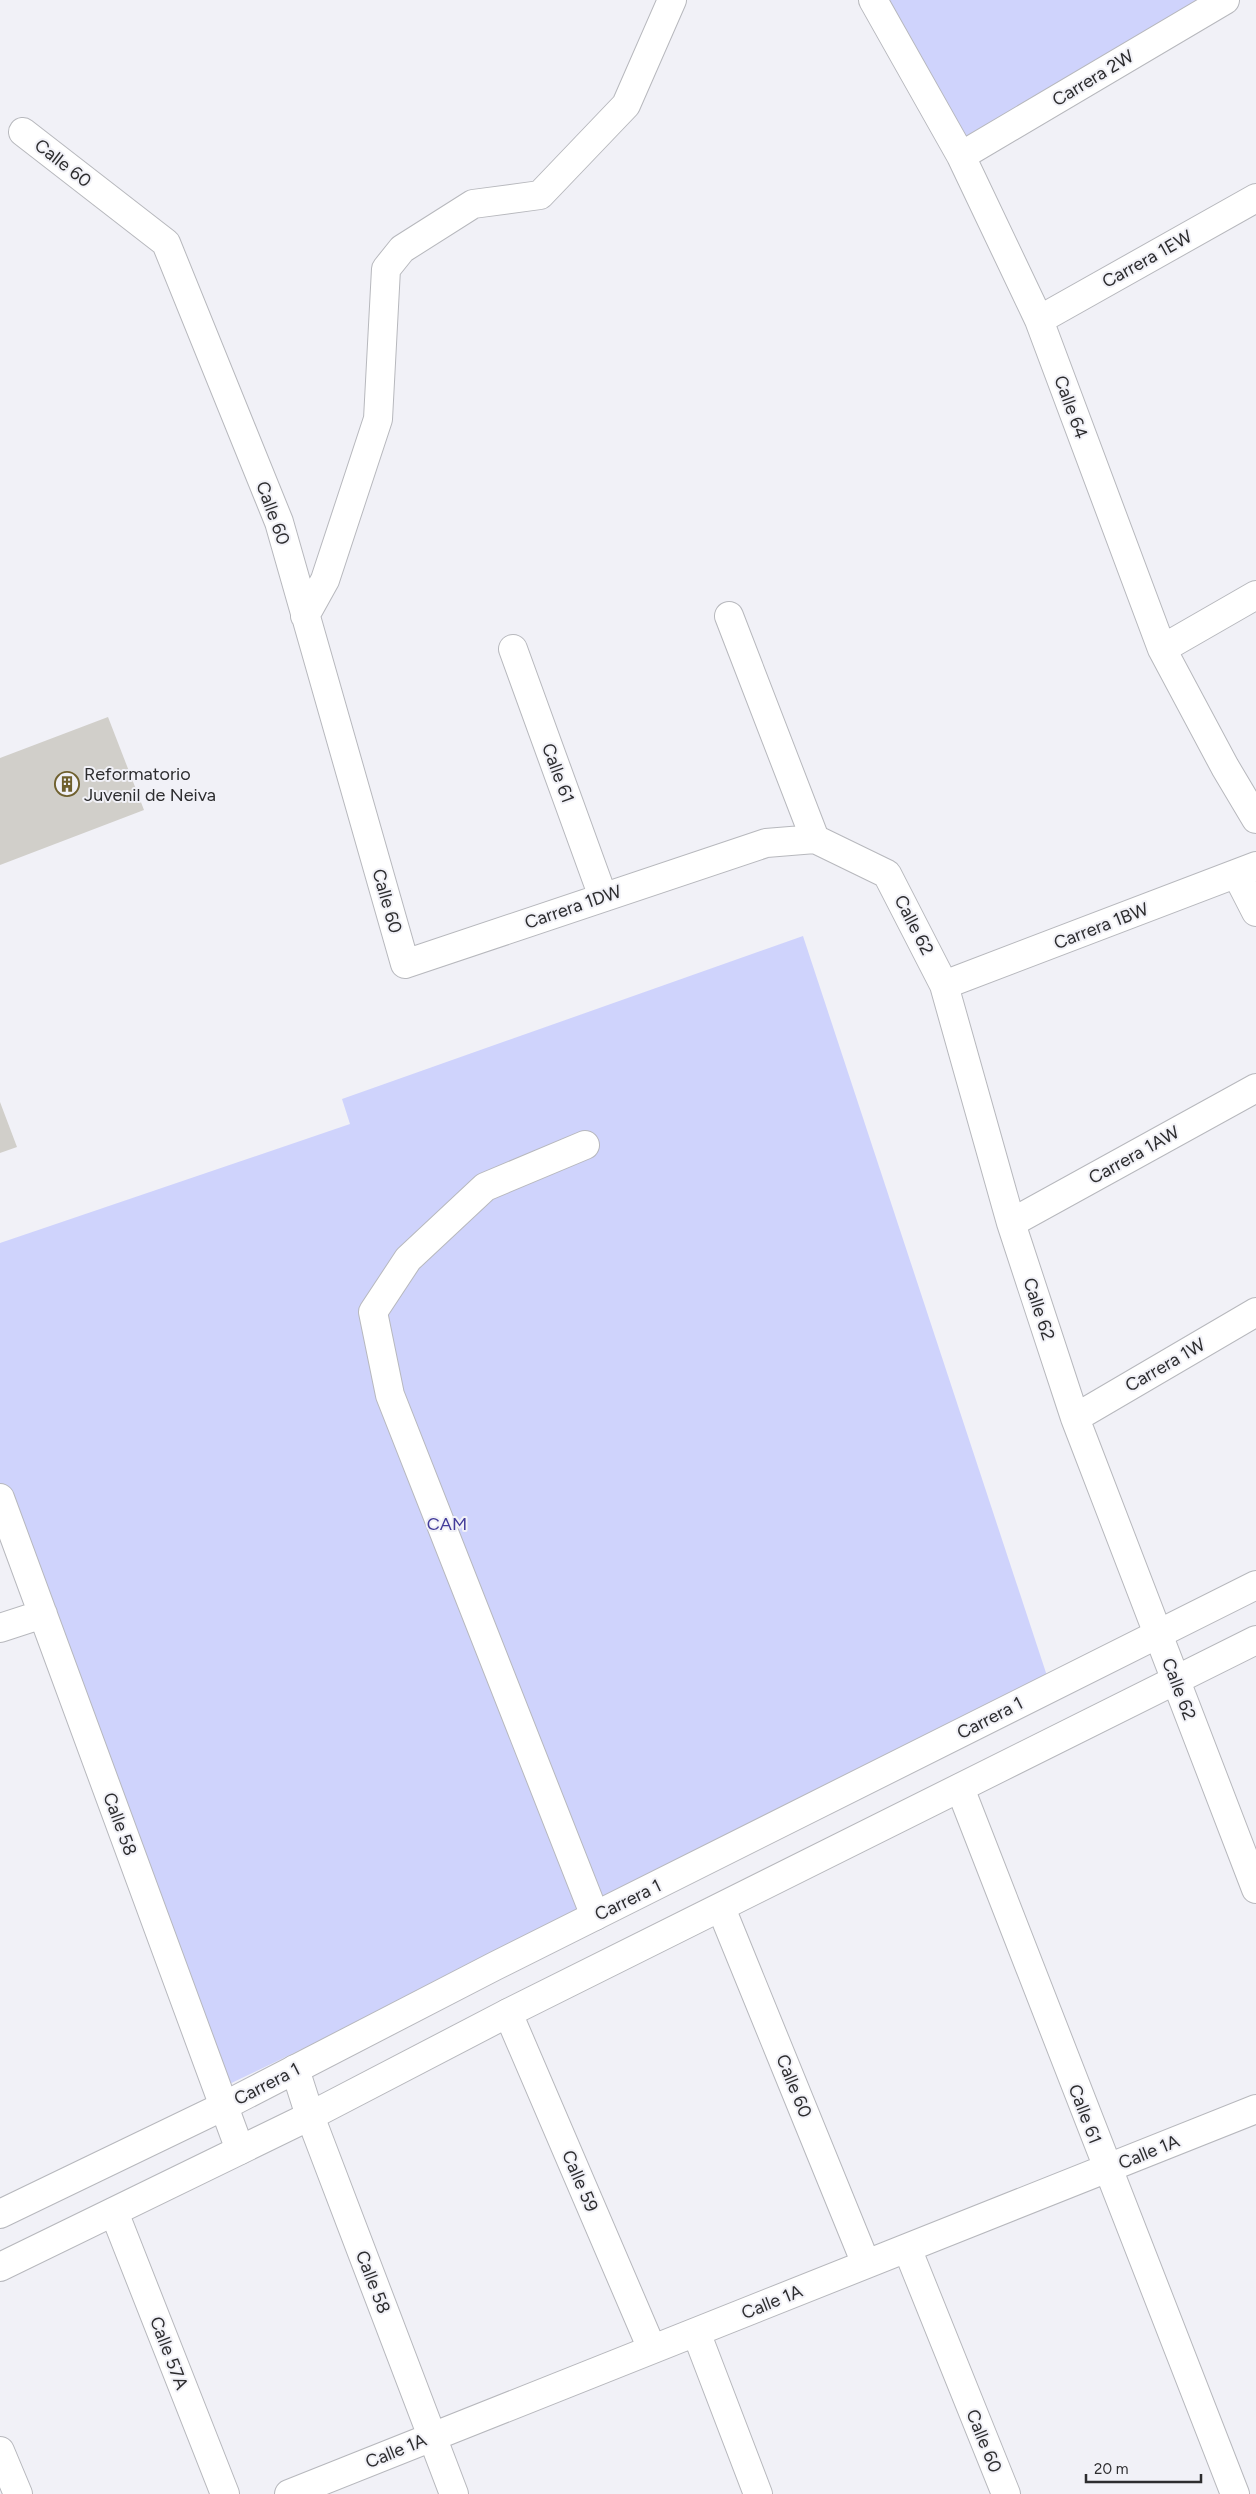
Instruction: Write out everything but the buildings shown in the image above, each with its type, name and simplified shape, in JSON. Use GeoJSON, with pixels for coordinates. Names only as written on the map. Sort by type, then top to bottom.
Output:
{"type":"FeatureCollection","features":[{"type":"Feature","properties":{"kind":"street"},"geometry":{"type":"LineString","coordinates":[[305,616],[325,580],[378,419],[386,269],[402,249],[473,204],[540,196],[626,105],[672,0]]}},
{"type":"Feature","properties":{"kind":"street","name":"Calle 64"},"geometry":{"type":"LineString","coordinates":[[873,0],[961,156],[1039,320],[1162,649],[1225,767],[1256,819]]}},
{"type":"Feature","properties":{"kind":"street","name":"Carrera 2W"},"geometry":{"type":"LineString","coordinates":[[961,156],[1225,0]]}},
{"type":"Feature","properties":{"kind":"street","name":"Calle 60"},"geometry":{"type":"LineString","coordinates":[[23,132],[166,243],[279,522],[406,964]]}},
{"type":"Feature","properties":{"kind":"street","name":"Carrera 1EW"},"geometry":{"type":"LineString","coordinates":[[1039,320],[1256,198]]}},
{"type":"Feature","properties":{"kind":"street"},"geometry":{"type":"LineString","coordinates":[[1162,649],[1256,595]]}},
{"type":"Feature","properties":{"kind":"street"},"geometry":{"type":"LineString","coordinates":[[729,616],[815,838]]}},
{"type":"Feature","properties":{"kind":"street","name":"Calle 61"},"geometry":{"type":"LineString","coordinates":[[513,649],[603,897]]}},
{"type":"Feature","properties":{"kind":"street","name":"Carrera 1DW"},"geometry":{"type":"LineString","coordinates":[[406,964],[740,851],[766,843],[815,838]]}},
{"type":"Feature","properties":{"kind":"street","name":"Calle 62"},"geometry":{"type":"LineString","coordinates":[[815,838],[887,874],[944,985],[1011,1223],[1075,1418],[1256,1889]]}},
{"type":"Feature","properties":{"kind":"street"},"geometry":{"type":"LineString","coordinates":[[1246,870],[1256,912]]}},
{"type":"Feature","properties":{"kind":"street","name":"Carrera 1BW"},"geometry":{"type":"LineString","coordinates":[[944,985],[1246,870]]}},
{"type":"Feature","properties":{"kind":"street","name":"Carrera 1AW"},"geometry":{"type":"LineString","coordinates":[[1011,1223],[1256,1088]]}},
{"type":"Feature","properties":{"kind":"street"},"geometry":{"type":"LineString","coordinates":[[585,1145],[485,1187],[408,1259],[373,1312],[390,1395],[595,1916]]}},
{"type":"Feature","properties":{"kind":"street","name":"Carrera 1W"},"geometry":{"type":"LineString","coordinates":[[1075,1418],[1256,1312]]}},
{"type":"Feature","properties":{"kind":"street","name":"Calle 58"},"geometry":{"type":"LineString","coordinates":[[0,1498],[240,2150]]}},
{"type":"Feature","properties":{"kind":"street","name":"Carrera 1"},"geometry":{"type":"LineString","coordinates":[[0,2214],[224,2106],[595,1916],[1256,1586]]}},
{"type":"Feature","properties":{"kind":"street"},"geometry":{"type":"LineString","coordinates":[[0,1628],[43,1614]]}},
{"type":"Feature","properties":{"kind":"street"},"geometry":{"type":"LineString","coordinates":[[0,2267],[310,2116],[508,2013],[1256,1640]]}},
{"type":"Feature","properties":{"kind":"street","name":"Calle 61"},"geometry":{"type":"LineString","coordinates":[[960,1788],[1106,2168],[1235,2494]]}},
{"type":"Feature","properties":{"kind":"street","name":"Calle 60"},"geometry":{"type":"LineString","coordinates":[[721,1908],[866,2264]]}},
{"type":"Feature","properties":{"kind":"street","name":"Calle 59"},"geometry":{"type":"LineString","coordinates":[[508,2013],[652,2350]]}},
{"type":"Feature","properties":{"kind":"street","name":"Calle 58"},"geometry":{"type":"LineString","coordinates":[[295,2069],[310,2116],[454,2494]]}},
{"type":"Feature","properties":{"kind":"street","name":"Calle 1A"},"geometry":{"type":"LineString","coordinates":[[289,2494],[1256,2109]]}},
{"type":"Feature","properties":{"kind":"street","name":"Calle 57A"},"geometry":{"type":"LineString","coordinates":[[114,2212],[225,2494]]}},
{"type":"Feature","properties":{"kind":"street","name":"Calle 60"},"geometry":{"type":"LineString","coordinates":[[907,2248],[1006,2494]]}},
{"type":"Feature","properties":{"kind":"street"},"geometry":{"type":"LineString","coordinates":[[696,2332],[758,2494]]}},
{"type":"Feature","properties":{"kind":"street"},"geometry":{"type":"LineString","coordinates":[[0,2451],[18,2494]]}},
{"type":"Feature","properties":{"kind":"green space"},"geometry":{"type":"Polygon","coordinates":[[[877,0],[1218,0],[961,156],[877,0]]]}},
{"type":"Feature","properties":{"kind":"green space","name":"CAM"},"geometry":{"type":"Polygon","coordinates":[[[803,936],[1051,1688],[219,2089],[0,1498],[0,1243],[350,1124],[342,1099],[803,936]]]}},
{"type":"Feature","properties":{"kind":"place","name":"Reformatorio Juvenil de Neiva"},"geometry":{"type":"Point","coordinates":[67,784]}}]}
